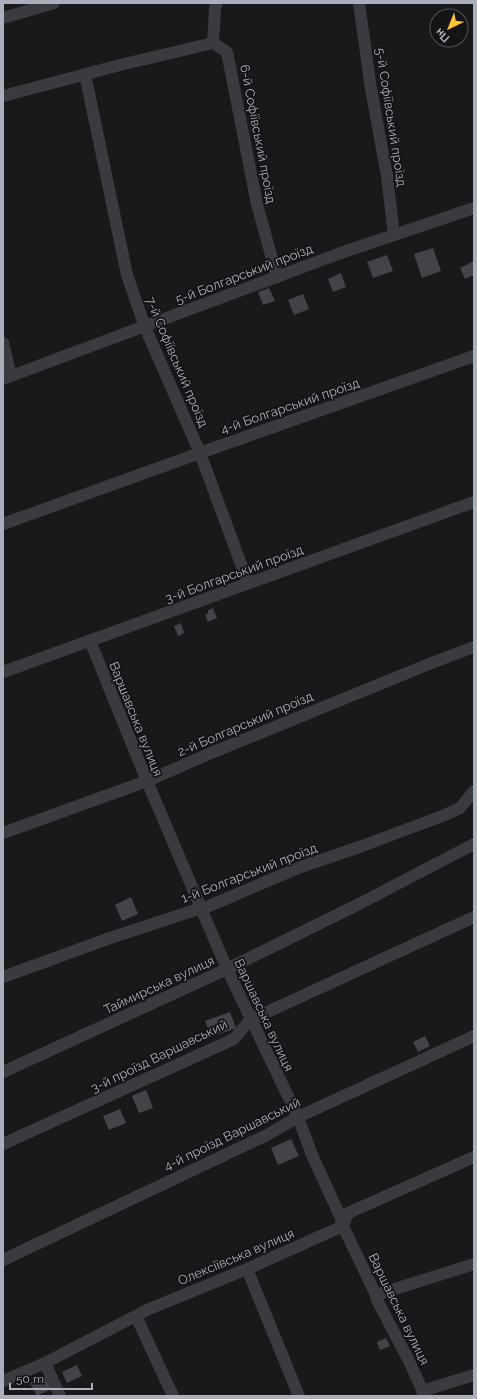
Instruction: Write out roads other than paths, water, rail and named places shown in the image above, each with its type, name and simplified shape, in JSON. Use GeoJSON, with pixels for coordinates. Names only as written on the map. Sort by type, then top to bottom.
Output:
{"type":"FeatureCollection","features":[{"type":"Feature","properties":{"kind":"street"},"geometry":{"type":"LineString","coordinates":[[3,18],[54,3]]}},
{"type":"Feature","properties":{"kind":"street"},"geometry":{"type":"LineString","coordinates":[[3,96],[85,74],[213,43],[215,8],[217,3]]}},
{"type":"Feature","properties":{"kind":"street","name":"5-й Софіївський проїзд"},"geometry":{"type":"LineString","coordinates":[[359,3],[371,89],[387,176],[394,235]]}},
{"type":"Feature","properties":{"kind":"street","name":"6-й Софіївський проїзд"},"geometry":{"type":"LineString","coordinates":[[213,43],[227,52],[257,204],[278,277]]}},
{"type":"Feature","properties":{"kind":"street","name":"7-й Софіївський проїзд"},"geometry":{"type":"LineString","coordinates":[[85,74],[128,275],[145,327],[200,453],[248,583]]}},
{"type":"Feature","properties":{"kind":"street","name":"5-й Болгарський проїзд"},"geometry":{"type":"LineString","coordinates":[[7,377],[394,235],[474,208]]}},
{"type":"Feature","properties":{"kind":"street"},"geometry":{"type":"LineString","coordinates":[[3,343],[7,377]]}},
{"type":"Feature","properties":{"kind":"street","name":"4-й Болгарський проїзд"},"geometry":{"type":"LineString","coordinates":[[3,524],[474,356]]}},
{"type":"Feature","properties":{"kind":"street","name":"3-й Болгарський проїзд"},"geometry":{"type":"LineString","coordinates":[[3,672],[474,502]]}},
{"type":"Feature","properties":{"kind":"street","name":"Варшавська вулиця"},"geometry":{"type":"LineString","coordinates":[[90,641],[226,969],[298,1117],[312,1155],[377,1300],[424,1393]]}},
{"type":"Feature","properties":{"kind":"street","name":"2-й Болгарський проїзд"},"geometry":{"type":"LineString","coordinates":[[3,833],[147,781],[218,750],[474,647]]}},
{"type":"Feature","properties":{"kind":"street","name":"1-й Болгарський проїзд"},"geometry":{"type":"LineString","coordinates":[[3,977],[110,938],[202,909],[298,868],[445,815],[460,808],[474,791]]}},
{"type":"Feature","properties":{"kind":"street","name":"Таймирська вулиця"},"geometry":{"type":"LineString","coordinates":[[3,1072],[226,969],[357,905],[474,844]]}},
{"type":"Feature","properties":{"kind":"street","name":"3-й проїзд Варшавський"},"geometry":{"type":"LineString","coordinates":[[3,1144],[234,1039],[250,1020],[474,917]]}},
{"type":"Feature","properties":{"kind":"street","name":"4-й проїзд Варшавський"},"geometry":{"type":"LineString","coordinates":[[3,1260],[267,1135],[298,1117],[474,1036]]}},
{"type":"Feature","properties":{"kind":"street"},"geometry":{"type":"LineString","coordinates":[[343,1226],[348,1213],[474,1156]]}},
{"type":"Feature","properties":{"kind":"street","name":"Олексіївська вулиця"},"geometry":{"type":"LineString","coordinates":[[3,1381],[45,1363],[149,1309],[247,1269],[343,1226]]}},
{"type":"Feature","properties":{"kind":"street"},"geometry":{"type":"LineString","coordinates":[[376,1295],[474,1264]]}},
{"type":"Feature","properties":{"kind":"street"},"geometry":{"type":"LineString","coordinates":[[247,1269],[299,1396]]}},
{"type":"Feature","properties":{"kind":"street"},"geometry":{"type":"LineString","coordinates":[[136,1316],[173,1396]]}},
{"type":"Feature","properties":{"kind":"street"},"geometry":{"type":"LineString","coordinates":[[45,1363],[60,1396]]}},
{"type":"Feature","properties":{"kind":"street"},"geometry":{"type":"LineString","coordinates":[[424,1393],[474,1375]]}}]}
